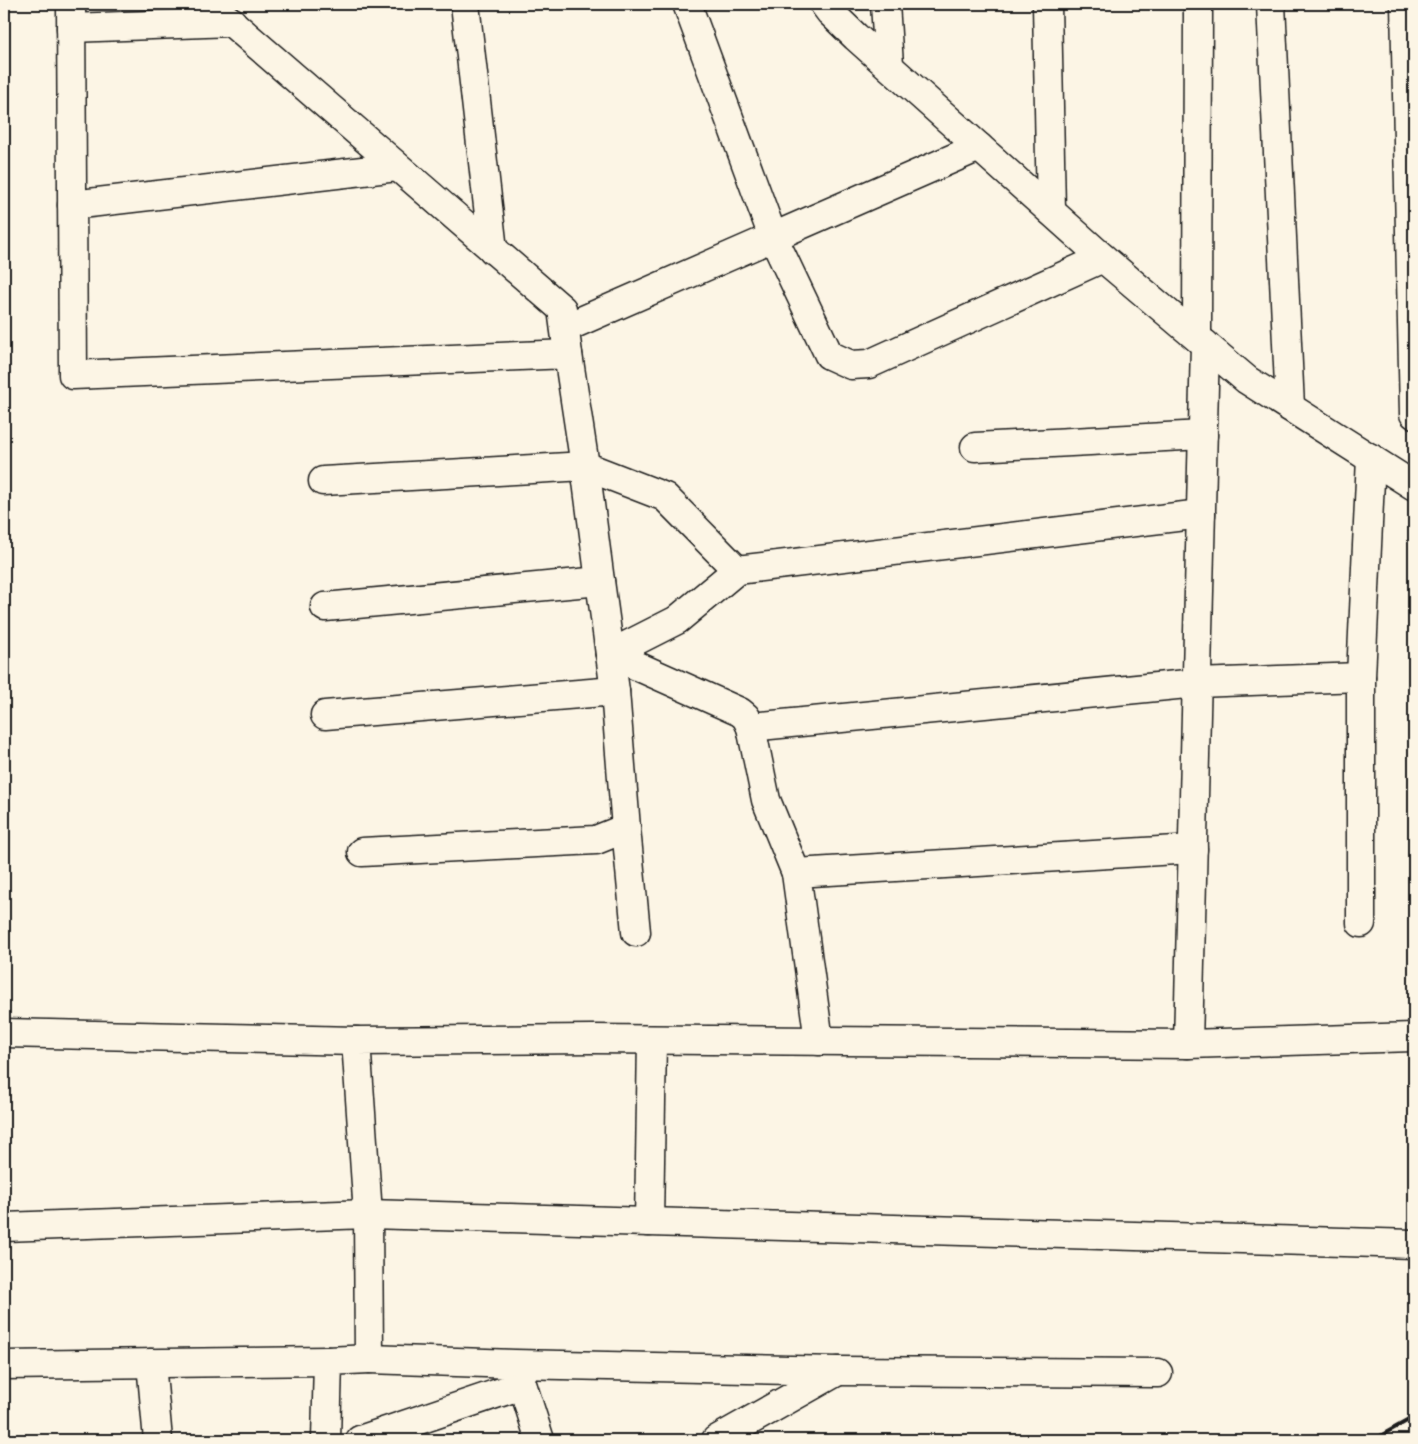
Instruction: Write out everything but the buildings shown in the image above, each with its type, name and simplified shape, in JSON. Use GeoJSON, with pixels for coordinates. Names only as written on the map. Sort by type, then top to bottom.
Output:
{"type":"FeatureCollection","features":[{"type":"Feature","properties":{"kind":"street"},"geometry":{"type":"LineString","coordinates":[[210,4],[562,309],[616,691],[636,932]]}},
{"type":"Feature","properties":{"kind":"street"},"geometry":{"type":"LineString","coordinates":[[687,4],[773,237],[828,355],[851,365],[869,364],[1103,258]]}},
{"type":"Feature","properties":{"kind":"street"},"geometry":{"type":"LineString","coordinates":[[824,4],[830,12],[889,66],[1103,258],[1247,380],[1414,486]]}},
{"type":"Feature","properties":{"kind":"street"},"geometry":{"type":"LineString","coordinates":[[886,4],[889,66]]}},
{"type":"Feature","properties":{"kind":"street"},"geometry":{"type":"LineString","coordinates":[[1047,4],[1051,211]]}},
{"type":"Feature","properties":{"kind":"street"},"geometry":{"type":"LineString","coordinates":[[1188,1044],[1202,434],[1198,4]]}},
{"type":"Feature","properties":{"kind":"street"},"geometry":{"type":"LineString","coordinates":[[1271,4],[1290,407]]}},
{"type":"Feature","properties":{"kind":"street"},"geometry":{"type":"LineString","coordinates":[[1405,4],[1414,414]]}},
{"type":"Feature","properties":{"kind":"street"},"geometry":{"type":"LineString","coordinates":[[469,5],[493,250]]}},
{"type":"Feature","properties":{"kind":"street"},"geometry":{"type":"LineString","coordinates":[[232,22],[71,16],[74,375],[566,341],[773,237],[980,147]]}},
{"type":"Feature","properties":{"kind":"street"},"geometry":{"type":"LineString","coordinates":[[72,205],[397,167]]}},
{"type":"Feature","properties":{"kind":"street"},"geometry":{"type":"LineString","coordinates":[[974,447],[1202,434]]}},
{"type":"Feature","properties":{"kind":"street"},"geometry":{"type":"LineString","coordinates":[[1361,923],[1361,677],[1371,458]]}},
{"type":"Feature","properties":{"kind":"street"},"geometry":{"type":"LineString","coordinates":[[323,481],[585,466],[665,497],[737,570]]}},
{"type":"Feature","properties":{"kind":"street"},"geometry":{"type":"LineString","coordinates":[[610,654],[677,620],[737,570],[1201,514]]}},
{"type":"Feature","properties":{"kind":"street"},"geometry":{"type":"LineString","coordinates":[[325,607],[600,581]]}},
{"type":"Feature","properties":{"kind":"street"},"geometry":{"type":"LineString","coordinates":[[610,654],[740,712],[746,717],[751,727],[766,800],[796,872],[819,1041]]}},
{"type":"Feature","properties":{"kind":"street"},"geometry":{"type":"LineString","coordinates":[[751,727],[1197,684],[1361,677]]}},
{"type":"Feature","properties":{"kind":"street"},"geometry":{"type":"LineString","coordinates":[[325,715],[616,691]]}},
{"type":"Feature","properties":{"kind":"street"},"geometry":{"type":"LineString","coordinates":[[362,852],[596,840],[626,828]]}},
{"type":"Feature","properties":{"kind":"street"},"geometry":{"type":"LineString","coordinates":[[796,872],[1193,849]]}},
{"type":"Feature","properties":{"kind":"street"},"geometry":{"type":"LineString","coordinates":[[4,1033],[356,1041],[652,1040],[1188,1044],[1413,1037]]}},
{"type":"Feature","properties":{"kind":"street"},"geometry":{"type":"LineString","coordinates":[[649,1222],[652,1040]]}},
{"type":"Feature","properties":{"kind":"street"},"geometry":{"type":"LineString","coordinates":[[356,1041],[368,1214],[369,1359]]}},
{"type":"Feature","properties":{"kind":"street"},"geometry":{"type":"LineString","coordinates":[[4,1227],[368,1214],[1414,1244]]}},
{"type":"Feature","properties":{"kind":"street"},"geometry":{"type":"LineString","coordinates":[[4,1365],[369,1359],[519,1374],[838,1371],[1158,1373]]}},
{"type":"Feature","properties":{"kind":"street"},"geometry":{"type":"LineString","coordinates":[[326,1440],[328,1361]]}},
{"type":"Feature","properties":{"kind":"street"},"geometry":{"type":"LineString","coordinates":[[151,1363],[158,1440]]}},
{"type":"Feature","properties":{"kind":"street"},"geometry":{"type":"LineString","coordinates":[[716,1440],[838,1371]]}},
{"type":"Feature","properties":{"kind":"street"},"geometry":{"type":"LineString","coordinates":[[360,1440],[519,1374]]}},
{"type":"Feature","properties":{"kind":"street"},"geometry":{"type":"LineString","coordinates":[[519,1374],[540,1440]]}},
{"type":"Feature","properties":{"kind":"railway"},"geometry":{"type":"LineString","coordinates":[[1373,1440],[1414,1417]]}}]}
